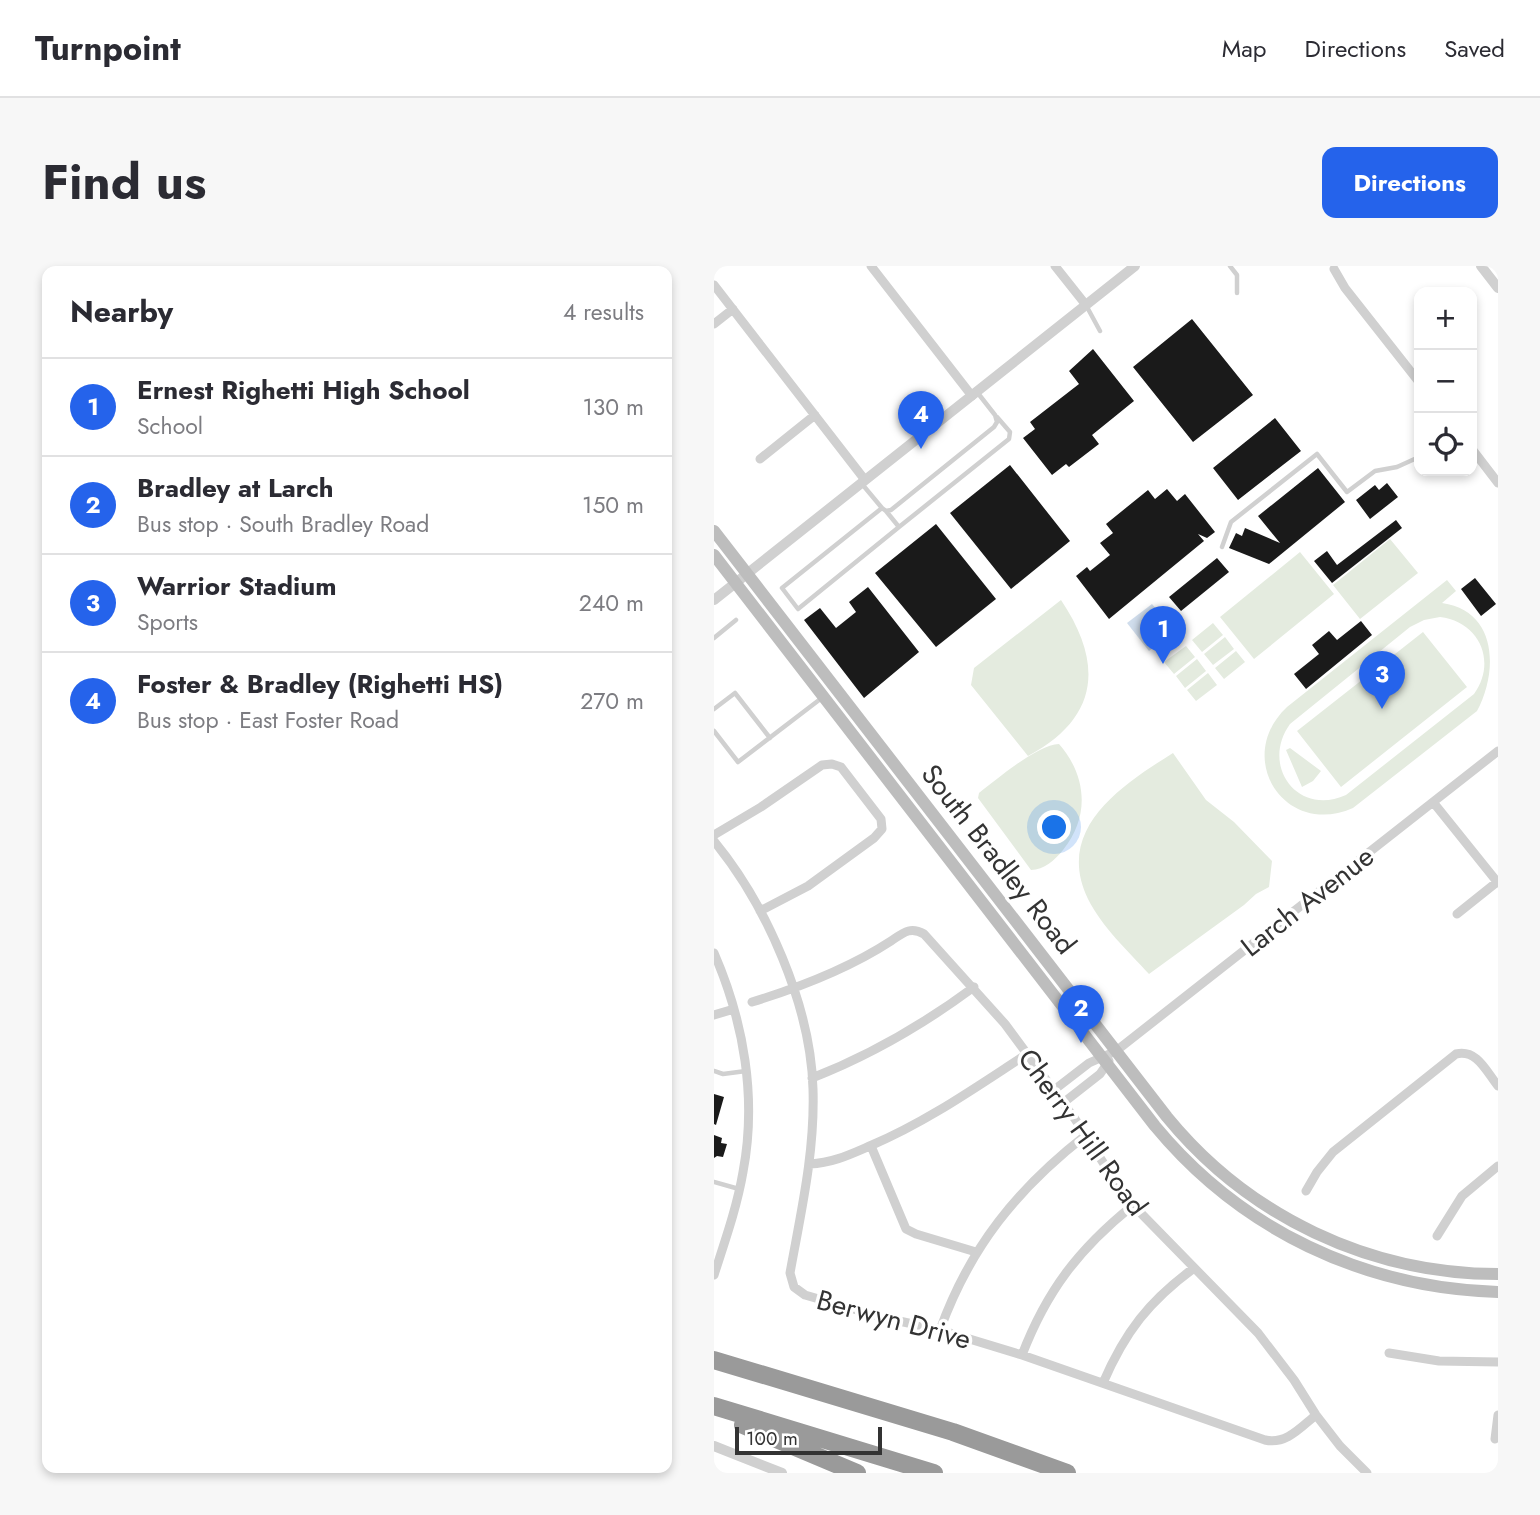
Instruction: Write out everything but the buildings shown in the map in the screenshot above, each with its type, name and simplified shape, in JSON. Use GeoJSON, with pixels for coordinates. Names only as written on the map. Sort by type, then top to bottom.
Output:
{"type":"FeatureCollection","features":[{"type":"Feature","properties":{"kind":"highway"},"geometry":{"type":"LineString","coordinates":[[714,1360],[953,1432],[1067,1473]]}},
{"type":"Feature","properties":{"kind":"highway"},"geometry":{"type":"LineString","coordinates":[[714,1406],[934,1473]]}},
{"type":"Feature","properties":{"kind":"highway"},"geometry":{"type":"LineString","coordinates":[[714,1413],[857,1473]]}},
{"type":"Feature","properties":{"kind":"highway"},"geometry":{"type":"LineString","coordinates":[[1042,1463],[1083,1473]]}},
{"type":"Feature","properties":{"kind":"main road","name":"South Bradley Road"},"geometry":{"type":"LineString","coordinates":[[714,531],[1167,1117],[1195,1149],[1242,1190],[1284,1217],[1333,1241],[1378,1258],[1445,1271],[1498,1274]]}},
{"type":"Feature","properties":{"kind":"main road","name":"South Bradley Road"},"geometry":{"type":"LineString","coordinates":[[714,555],[1155,1125],[1185,1159],[1224,1193],[1274,1228],[1341,1261],[1396,1279],[1439,1288],[1498,1292]]}},
{"type":"Feature","properties":{"kind":"street"},"geometry":{"type":"LineString","coordinates":[[872,266],[974,394]]}},
{"type":"Feature","properties":{"kind":"street"},"geometry":{"type":"LineString","coordinates":[[1055,266],[1086,305]]}},
{"type":"Feature","properties":{"kind":"street"},"geometry":{"type":"LineString","coordinates":[[714,600],[1135,266]]}},
{"type":"Feature","properties":{"kind":"street"},"geometry":{"type":"LineString","coordinates":[[1480,266],[1498,289]]}},
{"type":"Feature","properties":{"kind":"street"},"geometry":{"type":"LineString","coordinates":[[1334,269],[1345,288],[1414,376]]}},
{"type":"Feature","properties":{"kind":"street"},"geometry":{"type":"LineString","coordinates":[[714,285],[815,415],[863,482]]}},
{"type":"Feature","properties":{"kind":"street"},"geometry":{"type":"LineString","coordinates":[[714,324],[733,309]]}},
{"type":"Feature","properties":{"kind":"street"},"geometry":{"type":"LineString","coordinates":[[760,459],[815,415]]}},
{"type":"Feature","properties":{"kind":"street"},"geometry":{"type":"LineString","coordinates":[[1477,454],[1494,470],[1498,483]]}},
{"type":"Feature","properties":{"kind":"street","name":"Larch Avenue"},"geometry":{"type":"LineString","coordinates":[[1105,1060],[1498,751]]}},
{"type":"Feature","properties":{"kind":"street"},"geometry":{"type":"LineString","coordinates":[[714,835],[822,765],[832,764],[841,767],[881,819],[882,829],[874,838],[808,886],[760,911]]}},
{"type":"Feature","properties":{"kind":"street"},"geometry":{"type":"LineString","coordinates":[[1433,802],[1498,883],[1457,914]]}},
{"type":"Feature","properties":{"kind":"street","name":"Berwyn Drive"},"geometry":{"type":"LineString","coordinates":[[714,841],[741,878],[760,911],[794,989],[805,1034],[812,1078],[813,1121],[810,1164],[790,1273],[794,1287],[805,1295],[881,1317],[940,1329],[1022,1355],[1276,1442],[1287,1438],[1316,1415]]}},
{"type":"Feature","properties":{"kind":"street","name":"Cherry Hill Road"},"geometry":{"type":"LineString","coordinates":[[752,1002],[794,989],[848,966],[907,930],[916,929],[924,934],[974,987],[1054,1090],[1132,1206],[1258,1332],[1316,1415],[1340,1446],[1367,1473]]}},
{"type":"Feature","properties":{"kind":"street"},"geometry":{"type":"LineString","coordinates":[[714,953],[734,1009],[747,1071],[749,1129],[740,1189],[714,1275]]}},
{"type":"Feature","properties":{"kind":"street"},"geometry":{"type":"LineString","coordinates":[[812,1078],[901,1035],[974,987]]}},
{"type":"Feature","properties":{"kind":"street"},"geometry":{"type":"LineString","coordinates":[[714,1015],[734,1009]]}},
{"type":"Feature","properties":{"kind":"street"},"geometry":{"type":"LineString","coordinates":[[1306,1191],[1333,1152],[1456,1054],[1466,1052],[1475,1055],[1498,1086]]}},
{"type":"Feature","properties":{"kind":"street"},"geometry":{"type":"LineString","coordinates":[[810,1164],[830,1162],[871,1146],[936,1114],[1027,1055]]}},
{"type":"Feature","properties":{"kind":"street"},"geometry":{"type":"LineString","coordinates":[[1054,1090],[1089,1063],[1105,1060]]}},
{"type":"Feature","properties":{"kind":"street"},"geometry":{"type":"LineString","coordinates":[[1063,1103],[1100,1074],[1105,1060]]}},
{"type":"Feature","properties":{"kind":"street"},"geometry":{"type":"LineString","coordinates":[[940,1329],[956,1289],[976,1252],[1013,1201],[1030,1182],[1086,1135]]}},
{"type":"Feature","properties":{"kind":"street"},"geometry":{"type":"LineString","coordinates":[[871,1146],[905,1229],[976,1252]]}},
{"type":"Feature","properties":{"kind":"street"},"geometry":{"type":"LineString","coordinates":[[1437,1236],[1462,1196],[1498,1166]]}},
{"type":"Feature","properties":{"kind":"street"},"geometry":{"type":"LineString","coordinates":[[1022,1355],[1036,1321],[1058,1281],[1098,1234],[1132,1206]]}},
{"type":"Feature","properties":{"kind":"street"},"geometry":{"type":"LineString","coordinates":[[1103,1383],[1122,1343],[1144,1311],[1194,1268]]}},
{"type":"Feature","properties":{"kind":"street"},"geometry":{"type":"LineString","coordinates":[[1388,1353],[1439,1361],[1498,1362]]}},
{"type":"Feature","properties":{"kind":"street"},"geometry":{"type":"LineString","coordinates":[[1495,1439],[1498,1415]]}},
{"type":"Feature","properties":{"kind":"street"},"geometry":{"type":"LineString","coordinates":[[714,1446],[782,1473]]}},
{"type":"Feature","properties":{"kind":"lane"},"geometry":{"type":"LineString","coordinates":[[1230,266],[1237,275],[1237,293]]}},
{"type":"Feature","properties":{"kind":"lane"},"geometry":{"type":"LineString","coordinates":[[1086,305],[1100,331]]}},
{"type":"Feature","properties":{"kind":"lane"},"geometry":{"type":"LineString","coordinates":[[974,394],[995,415],[1010,432],[1009,439],[799,609],[782,588],[884,509],[891,510],[994,427],[997,422],[995,415]]}},
{"type":"Feature","properties":{"kind":"lane"},"geometry":{"type":"LineString","coordinates":[[1222,547],[1231,522],[1317,454],[1347,492],[1375,471],[1397,467],[1414,459]]}},
{"type":"Feature","properties":{"kind":"lane"},"geometry":{"type":"LineString","coordinates":[[863,482],[899,527]]}},
{"type":"Feature","properties":{"kind":"lane"},"geometry":{"type":"LineString","coordinates":[[714,638],[736,620]]}},
{"type":"Feature","properties":{"kind":"lane"},"geometry":{"type":"LineString","coordinates":[[714,709],[735,693],[770,738]]}},
{"type":"Feature","properties":{"kind":"lane"},"geometry":{"type":"LineString","coordinates":[[714,731],[738,762],[824,697]]}},
{"type":"Feature","properties":{"kind":"lane"},"geometry":{"type":"LineString","coordinates":[[714,1071],[747,1071]]}},
{"type":"Feature","properties":{"kind":"lane"},"geometry":{"type":"LineString","coordinates":[[714,1182],[740,1189]]}},
{"type":"Feature","properties":{"kind":"shaded area"},"geometry":{"type":"Polygon","coordinates":[[[1390,539],[1418,573],[1360,619],[1333,585],[1390,539]]]}},
{"type":"Feature","properties":{"kind":"shaded area"},"geometry":{"type":"Polygon","coordinates":[[[1300,552],[1334,594],[1254,659],[1220,617],[1300,552]]]}},
{"type":"Feature","properties":{"kind":"shaded area"},"geometry":{"type":"Polygon","coordinates":[[[1447,580],[1456,591],[1442,603],[1460,608],[1474,618],[1483,630],[1490,662],[1484,695],[1477,711],[1353,808],[1328,814],[1306,812],[1288,803],[1274,788],[1266,769],[1265,749],[1272,727],[1287,707],[1447,580]],[[1440,617],[1424,620],[1410,627],[1290,724],[1282,740],[1279,756],[1282,771],[1289,784],[1299,793],[1313,799],[1329,800],[1346,795],[1474,694],[1484,669],[1481,645],[1474,635],[1454,620],[1440,617]]]}},
{"type":"Feature","properties":{"kind":"shaded area"},"geometry":{"type":"Polygon","coordinates":[[[1061,600],[1084,646],[1088,667],[1087,688],[1081,707],[1069,725],[1052,741],[1028,756],[971,685],[974,668],[1061,600]]]}},
{"type":"Feature","properties":{"kind":"shaded area"},"geometry":{"type":"Polygon","coordinates":[[[1213,623],[1223,635],[1202,652],[1192,640],[1213,623]]]}},
{"type":"Feature","properties":{"kind":"shaded area"},"geometry":{"type":"Polygon","coordinates":[[[1423,632],[1467,687],[1341,787],[1297,731],[1423,632]]]}},
{"type":"Feature","properties":{"kind":"shaded area"},"geometry":{"type":"Polygon","coordinates":[[[1225,637],[1234,649],[1213,665],[1204,654],[1225,637]]]}},
{"type":"Feature","properties":{"kind":"shaded area"},"geometry":{"type":"Polygon","coordinates":[[[1186,646],[1195,657],[1174,674],[1164,662],[1186,646]]]}},
{"type":"Feature","properties":{"kind":"shaded area"},"geometry":{"type":"Polygon","coordinates":[[[1236,651],[1245,662],[1224,679],[1215,668],[1236,651]]]}},
{"type":"Feature","properties":{"kind":"shaded area"},"geometry":{"type":"Polygon","coordinates":[[[1197,659],[1206,671],[1185,688],[1176,676],[1197,659]]]}},
{"type":"Feature","properties":{"kind":"shaded area"},"geometry":{"type":"Polygon","coordinates":[[[1208,673],[1217,685],[1196,701],[1187,690],[1208,673]]]}},
{"type":"Feature","properties":{"kind":"shaded area"},"geometry":{"type":"Polygon","coordinates":[[[1059,744],[1075,769],[1080,783],[1082,797],[1078,824],[1063,850],[1049,864],[1031,870],[978,798],[979,793],[1029,756],[1059,744]]]}},
{"type":"Feature","properties":{"kind":"shaded area"},"geometry":{"type":"Polygon","coordinates":[[[1290,748],[1321,771],[1313,781],[1302,787],[1286,750],[1290,748]]]}},
{"type":"Feature","properties":{"kind":"shaded area"},"geometry":{"type":"Polygon","coordinates":[[[1173,753],[1206,800],[1234,822],[1272,861],[1269,887],[1149,974],[1100,919],[1088,899],[1080,874],[1080,851],[1087,830],[1115,795],[1133,779],[1173,753]]]}},
{"type":"Feature","properties":{"kind":"water"},"geometry":{"type":"Polygon","coordinates":[[[1152,604],[1174,631],[1149,651],[1127,623],[1152,604]]]}},
{"type":"Feature","properties":{"kind":"place","name":"Foster & Bradley (Righetti HS)"},"geometry":{"type":"Point","coordinates":[921,449]}},
{"type":"Feature","properties":{"kind":"place","name":"Ernest Righetti High School"},"geometry":{"type":"Point","coordinates":[1163,664]}},
{"type":"Feature","properties":{"kind":"place","name":"Warrior Stadium"},"geometry":{"type":"Point","coordinates":[1382,709]}},
{"type":"Feature","properties":{"kind":"place","name":"Bradley at Larch"},"geometry":{"type":"Point","coordinates":[1081,1043]}}]}
